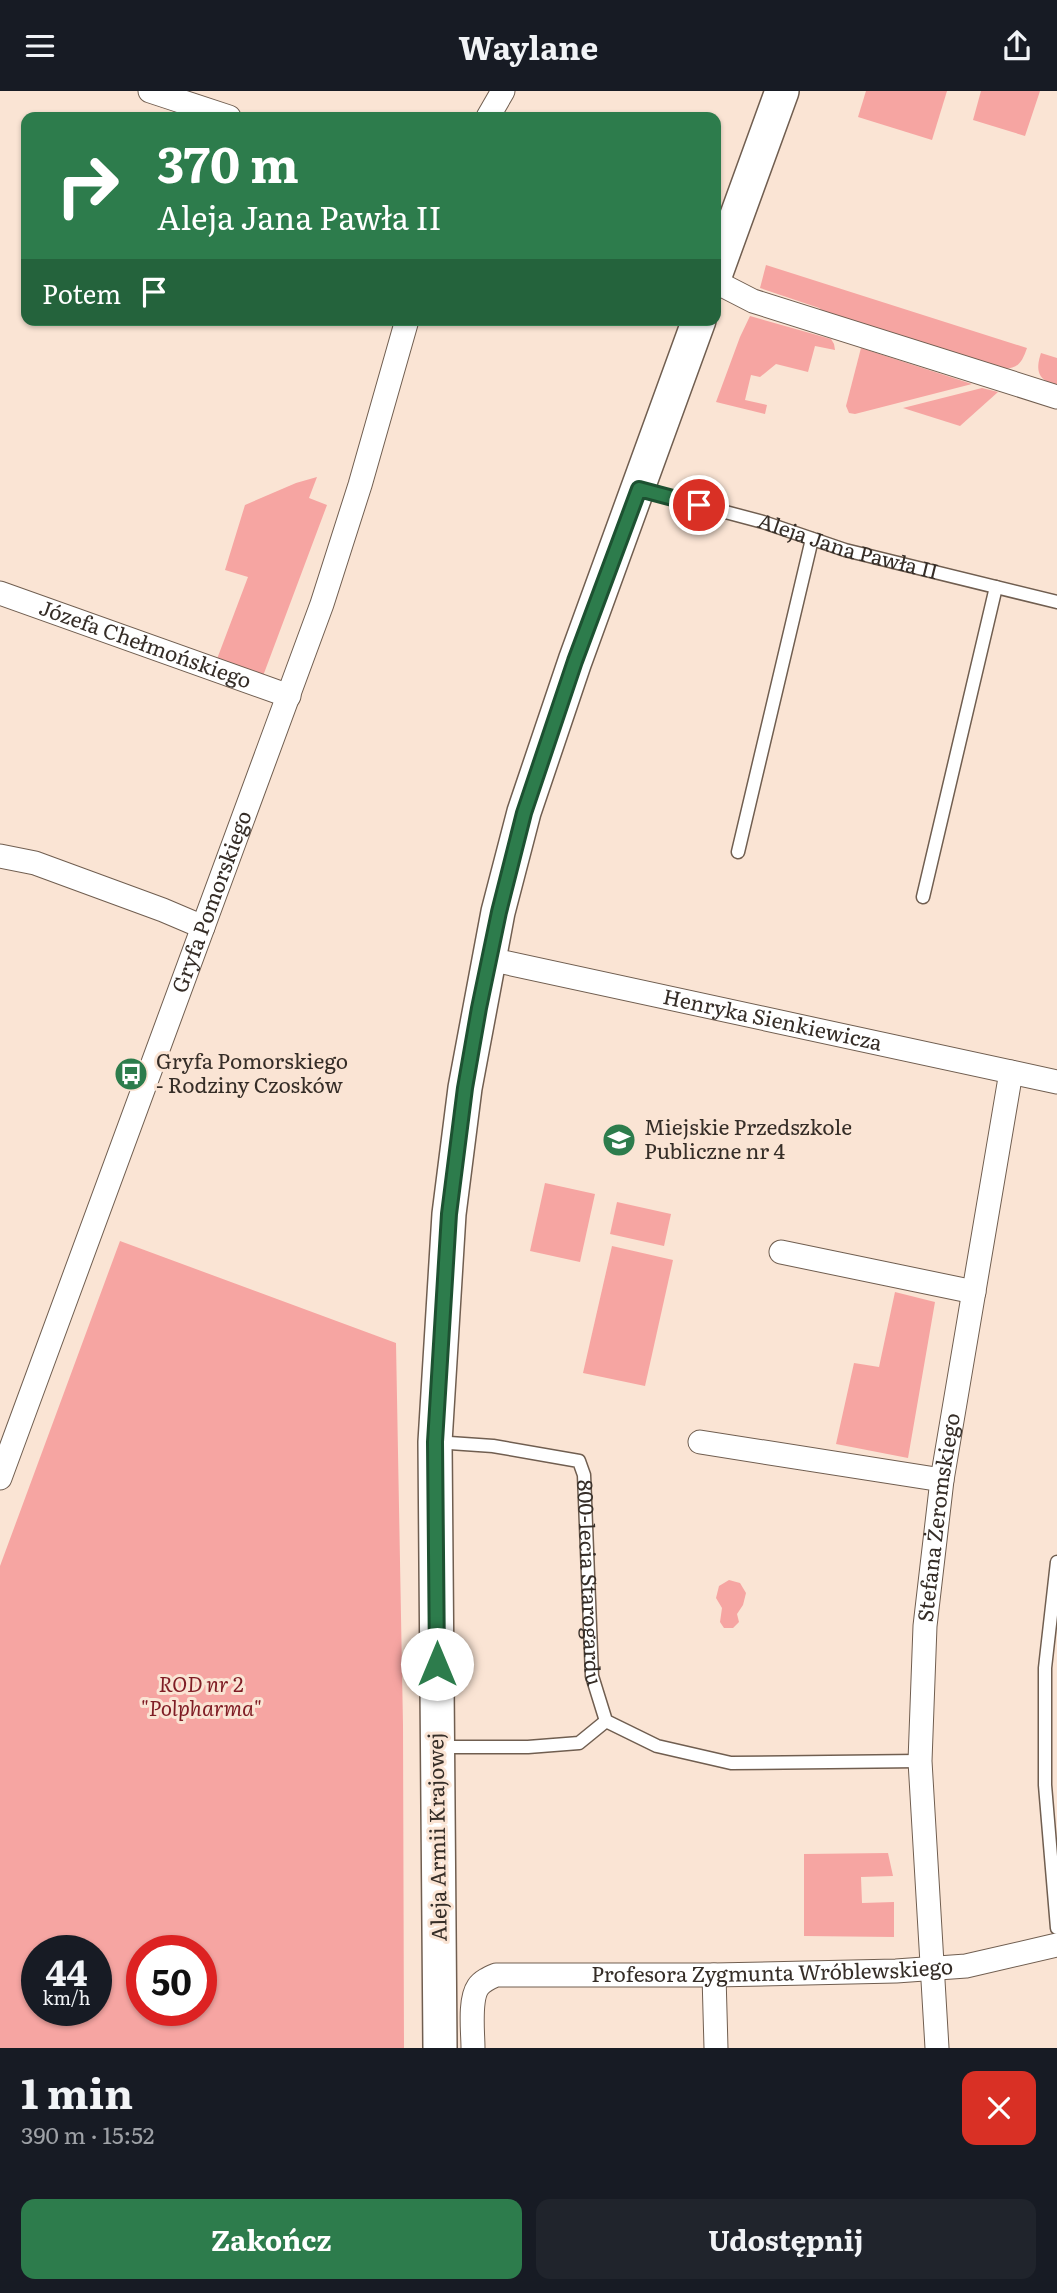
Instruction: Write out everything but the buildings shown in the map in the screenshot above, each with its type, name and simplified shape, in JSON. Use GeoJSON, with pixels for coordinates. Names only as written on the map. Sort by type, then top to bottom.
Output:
{"type":"FeatureCollection","features":[{"type":"Feature","properties":{"kind":"main road"},"geometry":{"type":"LineString","coordinates":[[721,259],[782,91]]}},
{"type":"Feature","properties":{"kind":"main road","name":"Aleja Armii Krajowej"},"geometry":{"type":"LineString","coordinates":[[440,2048],[435,1442],[449,1214],[465,1088],[499,912],[524,813],[575,661],[697,326]]}},
{"type":"Feature","properties":{"kind":"street"},"geometry":{"type":"LineString","coordinates":[[150,91],[214,112]]}},
{"type":"Feature","properties":{"kind":"street"},"geometry":{"type":"LineString","coordinates":[[491,112],[503,91]]}},
{"type":"Feature","properties":{"kind":"street"},"geometry":{"type":"LineString","coordinates":[[721,285],[753,301],[1057,397]]}},
{"type":"Feature","properties":{"kind":"street","name":"Gryfa Pomorskiego"},"geometry":{"type":"LineString","coordinates":[[0,1478],[289,696],[343,541],[405,326]]}},
{"type":"Feature","properties":{"kind":"street","name":"Józefa Chełmońskiego"},"geometry":{"type":"LineString","coordinates":[[0,593],[289,696]]}},
{"type":"Feature","properties":{"kind":"street"},"geometry":{"type":"LineString","coordinates":[[0,856],[35,863],[203,927]]}},
{"type":"Feature","properties":{"kind":"street","name":"Henryka Sienkiewicza"},"geometry":{"type":"LineString","coordinates":[[489,959],[1057,1082]]}},
{"type":"Feature","properties":{"kind":"street","name":"Stefana Żeromskiego"},"geometry":{"type":"LineString","coordinates":[[937,2048],[920,1761],[925,1626],[942,1480],[1012,1072]]}},
{"type":"Feature","properties":{"kind":"street"},"geometry":{"type":"LineString","coordinates":[[781,1252],[974,1292]]}},
{"type":"Feature","properties":{"kind":"street"},"geometry":{"type":"LineString","coordinates":[[700,1442],[942,1480]]}},
{"type":"Feature","properties":{"kind":"street","name":"Profesora Zygmunta Wróblewskiego"},"geometry":{"type":"LineString","coordinates":[[473,2048],[473,2002],[476,1989],[496,1975],[714,1975],[896,1971],[966,1966],[1057,1945]]}},
{"type":"Feature","properties":{"kind":"street"},"geometry":{"type":"LineString","coordinates":[[714,1975],[716,2048]]}},
{"type":"Feature","properties":{"kind":"lane","name":"Aleja Jana Pawła II"},"geometry":{"type":"LineString","coordinates":[[639,489],[764,522],[845,550],[1057,602]]}},
{"type":"Feature","properties":{"kind":"lane"},"geometry":{"type":"LineString","coordinates":[[738,852],[812,539]]}},
{"type":"Feature","properties":{"kind":"lane"},"geometry":{"type":"LineString","coordinates":[[923,897],[996,587]]}},
{"type":"Feature","properties":{"kind":"lane","name":"800-lecia Starogardu"},"geometry":{"type":"LineString","coordinates":[[435,1442],[493,1446],[579,1461],[584,1475],[592,1676],[606,1721]]}},
{"type":"Feature","properties":{"kind":"lane"},"geometry":{"type":"LineString","coordinates":[[1057,1562],[1045,1668],[1045,1785],[1057,1928]]}},
{"type":"Feature","properties":{"kind":"lane"},"geometry":{"type":"LineString","coordinates":[[438,1747],[528,1747],[579,1743],[606,1721],[657,1746],[731,1762],[920,1761]]}},
{"type":"Feature","properties":{"kind":"green space"},"geometry":{"type":"Polygon","coordinates":[[[866,91],[947,91],[932,140],[858,117],[866,91]]]}},
{"type":"Feature","properties":{"kind":"green space"},"geometry":{"type":"Polygon","coordinates":[[[981,91],[1040,91],[1025,136],[973,120],[981,91]]]}},
{"type":"Feature","properties":{"kind":"green space"},"geometry":{"type":"Polygon","coordinates":[[[766,265],[1027,348],[1019,363],[1004,369],[760,288],[766,265]]]}},
{"type":"Feature","properties":{"kind":"green space"},"geometry":{"type":"Polygon","coordinates":[[[750,316],[831,339],[835,350],[815,346],[808,372],[776,364],[760,377],[751,375],[745,400],[767,405],[765,414],[716,402],[750,316]]]}},
{"type":"Feature","properties":{"kind":"green space"},"geometry":{"type":"Polygon","coordinates":[[[861,348],[972,384],[855,414],[849,413],[846,406],[861,348]]]}},
{"type":"Feature","properties":{"kind":"green space"},"geometry":{"type":"Polygon","coordinates":[[[1041,353],[1057,358],[1057,386],[1042,378],[1038,370],[1041,353]]]}},
{"type":"Feature","properties":{"kind":"green space"},"geometry":{"type":"Polygon","coordinates":[[[982,388],[998,392],[960,426],[903,408],[982,388]]]}},
{"type":"Feature","properties":{"kind":"green space"},"geometry":{"type":"Polygon","coordinates":[[[317,477],[309,498],[327,505],[263,676],[217,659],[248,577],[225,570],[245,505],[317,477]]]}},
{"type":"Feature","properties":{"kind":"green space"},"geometry":{"type":"Polygon","coordinates":[[[545,1183],[595,1194],[580,1262],[530,1251],[545,1183]]]}},
{"type":"Feature","properties":{"kind":"green space"},"geometry":{"type":"Polygon","coordinates":[[[617,1202],[671,1214],[664,1246],[610,1234],[617,1202]]]}},
{"type":"Feature","properties":{"kind":"green space","name":"ROD nr 2 \"Polpharma\""},"geometry":{"type":"Polygon","coordinates":[[[120,1241],[396,1343],[403,1725],[404,2048],[0,2048],[0,1566],[120,1241]]]}},
{"type":"Feature","properties":{"kind":"green space"},"geometry":{"type":"Polygon","coordinates":[[[612,1246],[673,1260],[645,1386],[583,1373],[612,1246]]]}},
{"type":"Feature","properties":{"kind":"green space"},"geometry":{"type":"Polygon","coordinates":[[[895,1292],[935,1302],[908,1458],[836,1444],[854,1363],[879,1367],[895,1292]]]}},
{"type":"Feature","properties":{"kind":"green space"},"geometry":{"type":"Polygon","coordinates":[[[729,1580],[740,1583],[746,1593],[737,1614],[739,1622],[733,1628],[724,1628],[720,1622],[722,1608],[716,1598],[719,1586],[729,1580]]]}},
{"type":"Feature","properties":{"kind":"green space"},"geometry":{"type":"Polygon","coordinates":[[[888,1853],[893,1876],[861,1877],[862,1903],[894,1902],[894,1937],[804,1936],[804,1854],[888,1853]]]}},
{"type":"Feature","properties":{"kind":"place","name":"Gryfa Pomorskiego - Rodziny Czosków"},"geometry":{"type":"Point","coordinates":[131,1074]}},
{"type":"Feature","properties":{"kind":"place","name":"Miejskie Przedszkole Publiczne nr 4"},"geometry":{"type":"Point","coordinates":[619,1140]}},
{"type":"Feature","properties":{"kind":"route"},"geometry":{"type":"LineString","coordinates":[[437,1664],[435,1442],[449,1214],[465,1088],[499,912],[524,813],[575,661],[639,489],[699,505]]}}]}
